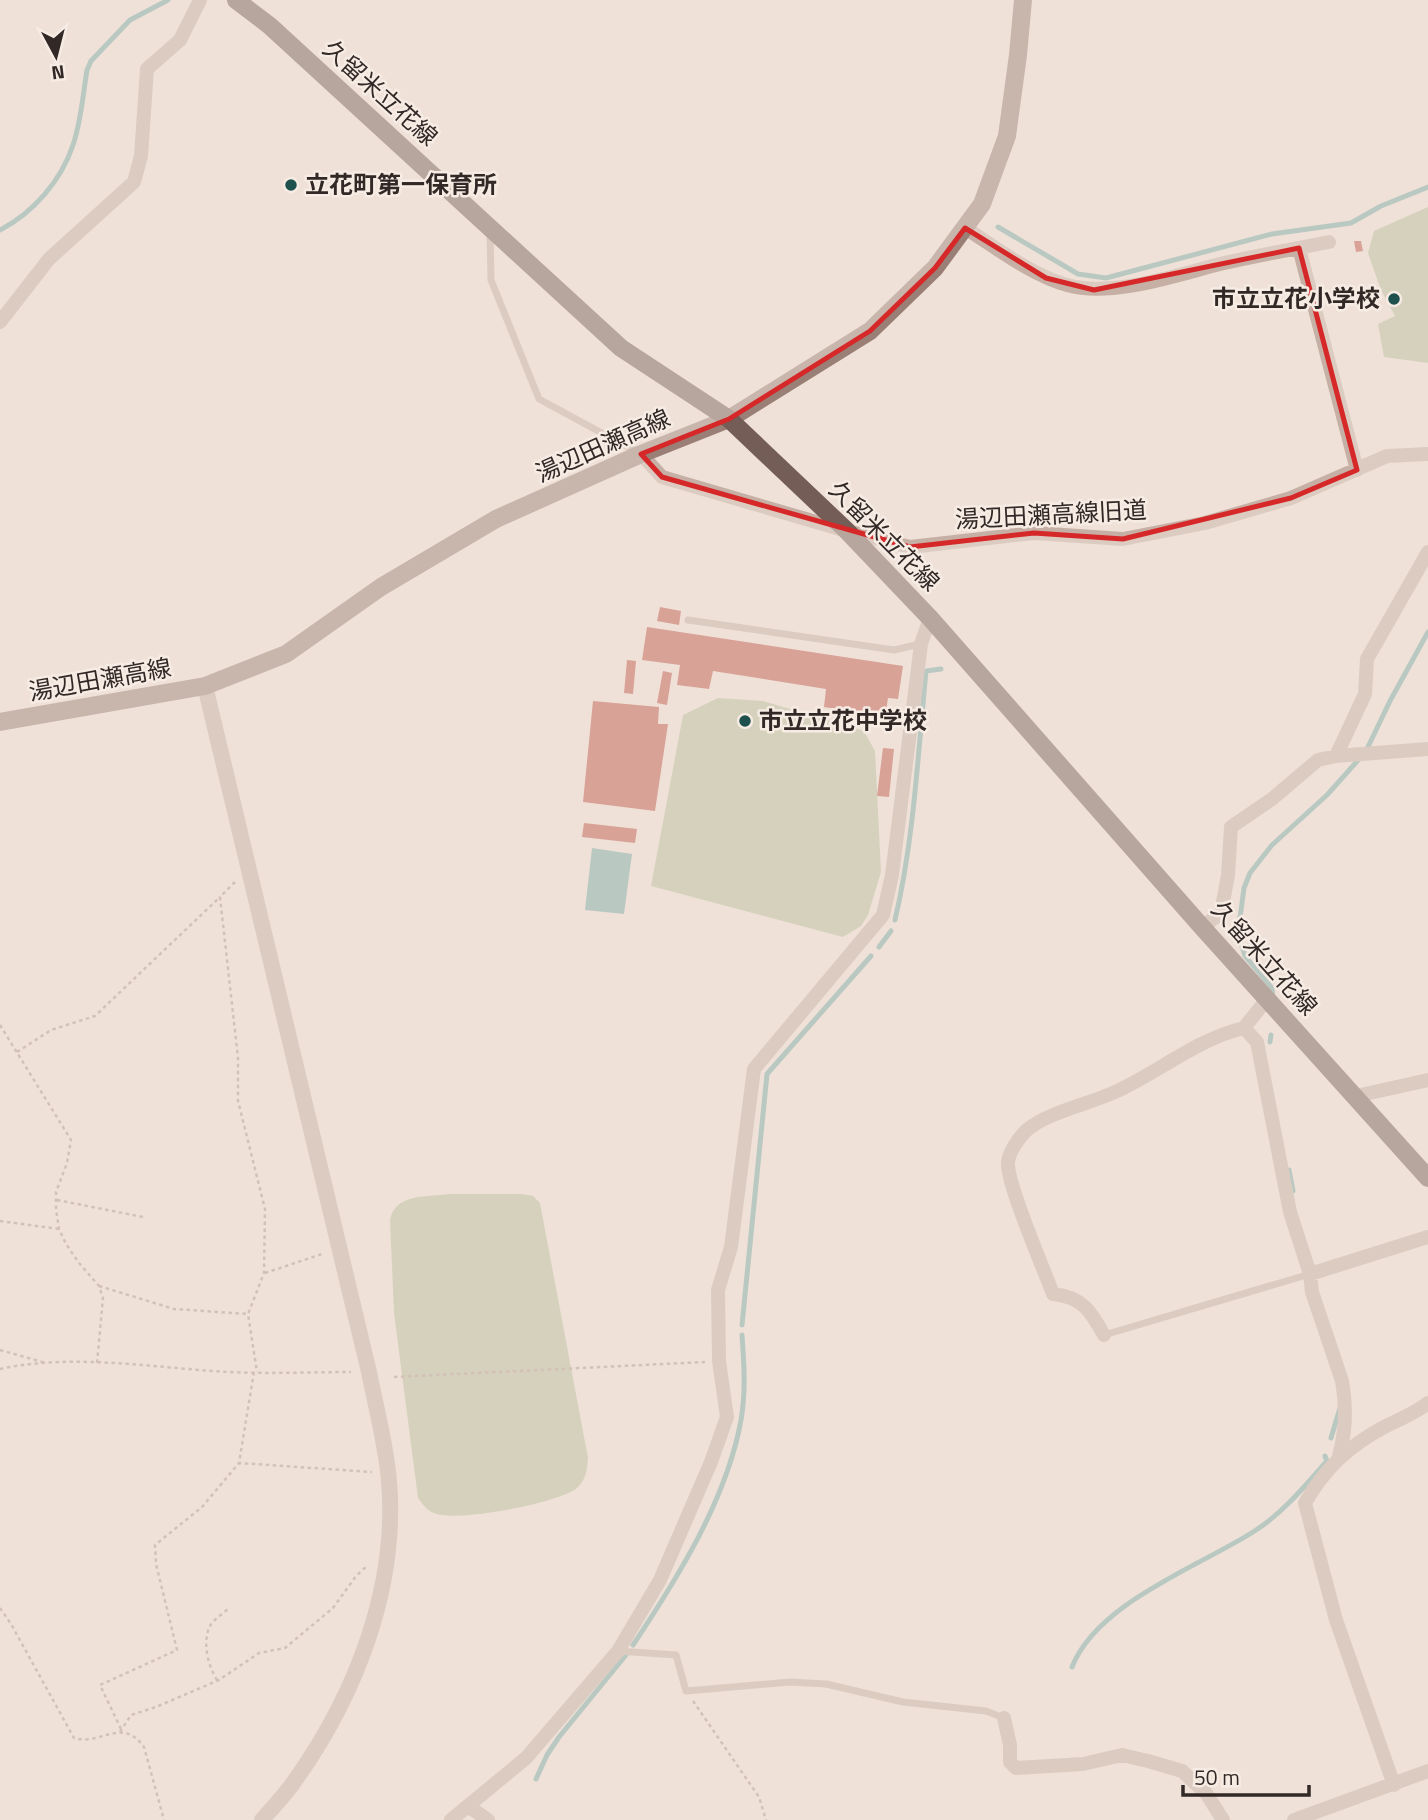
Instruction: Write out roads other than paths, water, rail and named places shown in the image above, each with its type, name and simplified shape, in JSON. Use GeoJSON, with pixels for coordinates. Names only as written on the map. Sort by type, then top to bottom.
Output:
{"type":"FeatureCollection","features":[{"type":"Feature","properties":{"kind":"main road","name":"久留米立花線"},"geometry":{"type":"LineString","coordinates":[[236,0],[270,26],[621,348],[729,419],[847,531],[930,618],[1428,1178]]}},
{"type":"Feature","properties":{"kind":"main road","name":"湯辺田瀬高線"},"geometry":{"type":"LineString","coordinates":[[0,722],[205,687],[286,654],[381,587],[496,519],[641,454],[729,419],[870,331],[935,268],[982,204],[1007,136],[1023,0]]}},
{"type":"Feature","properties":{"kind":"street"},"geometry":{"type":"LineString","coordinates":[[0,322],[49,259],[134,182],[141,156],[147,69],[180,40],[200,0]]}},
{"type":"Feature","properties":{"kind":"street"},"geometry":{"type":"LineString","coordinates":[[965,228],[1046,278],[1069,286],[1094,290],[1118,288],[1329,242]]}},
{"type":"Feature","properties":{"kind":"street"},"geometry":{"type":"LineString","coordinates":[[1299,248],[1357,470]]}},
{"type":"Feature","properties":{"kind":"street","name":"湯辺田瀬高線旧道"},"geometry":{"type":"LineString","coordinates":[[641,454],[663,477],[910,547],[1034,533],[1123,539],[1205,523],[1291,498],[1387,456],[1428,454]]}},
{"type":"Feature","properties":{"kind":"street"},"geometry":{"type":"LineString","coordinates":[[1336,756],[1366,694],[1367,659],[1428,551]]}},
{"type":"Feature","properties":{"kind":"street"},"geometry":{"type":"LineString","coordinates":[[451,1820],[526,1758],[618,1651],[660,1580],[695,1502],[727,1417],[719,1361],[718,1290],[731,1247],[754,1069],[883,915],[892,875],[921,644],[930,618]]}},
{"type":"Feature","properties":{"kind":"street"},"geometry":{"type":"LineString","coordinates":[[205,687],[369,1371],[389,1480],[390,1524],[385,1565],[370,1633],[358,1669],[319,1742],[295,1780],[262,1820]]}},
{"type":"Feature","properties":{"kind":"street"},"geometry":{"type":"LineString","coordinates":[[1202,927],[1221,913],[1228,875],[1231,827],[1272,799],[1318,760],[1336,756],[1428,749]]}},
{"type":"Feature","properties":{"kind":"street"},"geometry":{"type":"LineString","coordinates":[[1104,1335],[1089,1309],[1068,1295],[1053,1294],[1013,1185],[1008,1162],[1017,1140],[1028,1129],[1050,1118],[1116,1091],[1181,1055],[1228,1032],[1244,1028],[1267,999]]}},
{"type":"Feature","properties":{"kind":"street"},"geometry":{"type":"LineString","coordinates":[[1244,1028],[1257,1042],[1290,1212],[1310,1274],[1312,1292],[1342,1381],[1346,1431],[1339,1456]]}},
{"type":"Feature","properties":{"kind":"street"},"geometry":{"type":"LineString","coordinates":[[1356,1096],[1428,1080]]}},
{"type":"Feature","properties":{"kind":"street"},"geometry":{"type":"LineString","coordinates":[[1310,1274],[1428,1237]]}},
{"type":"Feature","properties":{"kind":"street"},"geometry":{"type":"LineString","coordinates":[[1394,1785],[1336,1620],[1305,1503],[1339,1456],[1428,1403]]}},
{"type":"Feature","properties":{"kind":"street"},"geometry":{"type":"LineString","coordinates":[[1004,1718],[1010,1745],[1010,1762],[1016,1768],[1083,1764],[1122,1755],[1148,1761],[1182,1771],[1206,1793],[1223,1820]]}},
{"type":"Feature","properties":{"kind":"street"},"geometry":{"type":"LineString","coordinates":[[1294,1820],[1428,1771]]}},
{"type":"Feature","properties":{"kind":"street"},"geometry":{"type":"LineString","coordinates":[[468,1806],[488,1820]]}},
{"type":"Feature","properties":{"kind":"lane"},"geometry":{"type":"LineString","coordinates":[[489,226],[491,280],[539,398],[641,454]]}},
{"type":"Feature","properties":{"kind":"lane"},"geometry":{"type":"LineString","coordinates":[[688,620],[894,650],[921,644]]}},
{"type":"Feature","properties":{"kind":"lane"},"geometry":{"type":"LineString","coordinates":[[1104,1335],[1310,1274]]}},
{"type":"Feature","properties":{"kind":"lane"},"geometry":{"type":"LineString","coordinates":[[618,1651],[676,1655],[686,1691],[790,1682],[826,1684],[903,1702],[986,1711],[1004,1718]]}},
{"type":"Feature","properties":{"kind":"water"},"geometry":{"type":"Polygon","coordinates":[[[592,848],[632,854],[624,914],[585,910],[592,848]]]}},
{"type":"Feature","properties":{"kind":"waterway"},"geometry":{"type":"LineString","coordinates":[[0,230],[24,215],[44,195],[61,171],[76,136],[87,70],[91,61],[130,20],[168,0]]}},
{"type":"Feature","properties":{"kind":"waterway"},"geometry":{"type":"LineString","coordinates":[[998,227],[1078,274],[1106,278],[1272,234],[1351,223],[1381,206],[1428,187]]}},
{"type":"Feature","properties":{"kind":"waterway"},"geometry":{"type":"LineString","coordinates":[[1366,751],[1428,632]]}},
{"type":"Feature","properties":{"kind":"waterway"},"geometry":{"type":"LineString","coordinates":[[895,920],[911,827],[926,671],[941,669]]}},
{"type":"Feature","properties":{"kind":"waterway"},"geometry":{"type":"LineString","coordinates":[[1273,999],[1272,988],[1245,956],[1238,933],[1244,888],[1250,873],[1272,845],[1327,795],[1360,758]]}},
{"type":"Feature","properties":{"kind":"waterway"},"geometry":{"type":"LineString","coordinates":[[879,947],[891,931]]}},
{"type":"Feature","properties":{"kind":"waterway"},"geometry":{"type":"LineString","coordinates":[[742,1325],[767,1074],[871,956]]}},
{"type":"Feature","properties":{"kind":"waterway"},"geometry":{"type":"LineString","coordinates":[[1270,1042],[1271,1035]]}},
{"type":"Feature","properties":{"kind":"waterway"},"geometry":{"type":"LineString","coordinates":[[1289,1170],[1293,1191]]}},
{"type":"Feature","properties":{"kind":"waterway"},"geometry":{"type":"LineString","coordinates":[[633,1645],[683,1566],[724,1479],[743,1409],[742,1335]]}},
{"type":"Feature","properties":{"kind":"waterway"},"geometry":{"type":"LineString","coordinates":[[1331,1438],[1340,1408]]}},
{"type":"Feature","properties":{"kind":"waterway"},"geometry":{"type":"LineString","coordinates":[[1072,1667],[1085,1644],[1126,1605],[1253,1532],[1274,1517],[1327,1461],[1325,1456]]}},
{"type":"Feature","properties":{"kind":"waterway"},"geometry":{"type":"LineString","coordinates":[[536,1779],[559,1737],[626,1655]]}},
{"type":"Feature","properties":{"kind":"place","name":"立花町第一保育所"},"geometry":{"type":"Point","coordinates":[291,185]}},
{"type":"Feature","properties":{"kind":"place","name":"市立立花小学校"},"geometry":{"type":"Point","coordinates":[1394,299]}},
{"type":"Feature","properties":{"kind":"place","name":"市立立花中学校"},"geometry":{"type":"Point","coordinates":[745,721]}}]}
